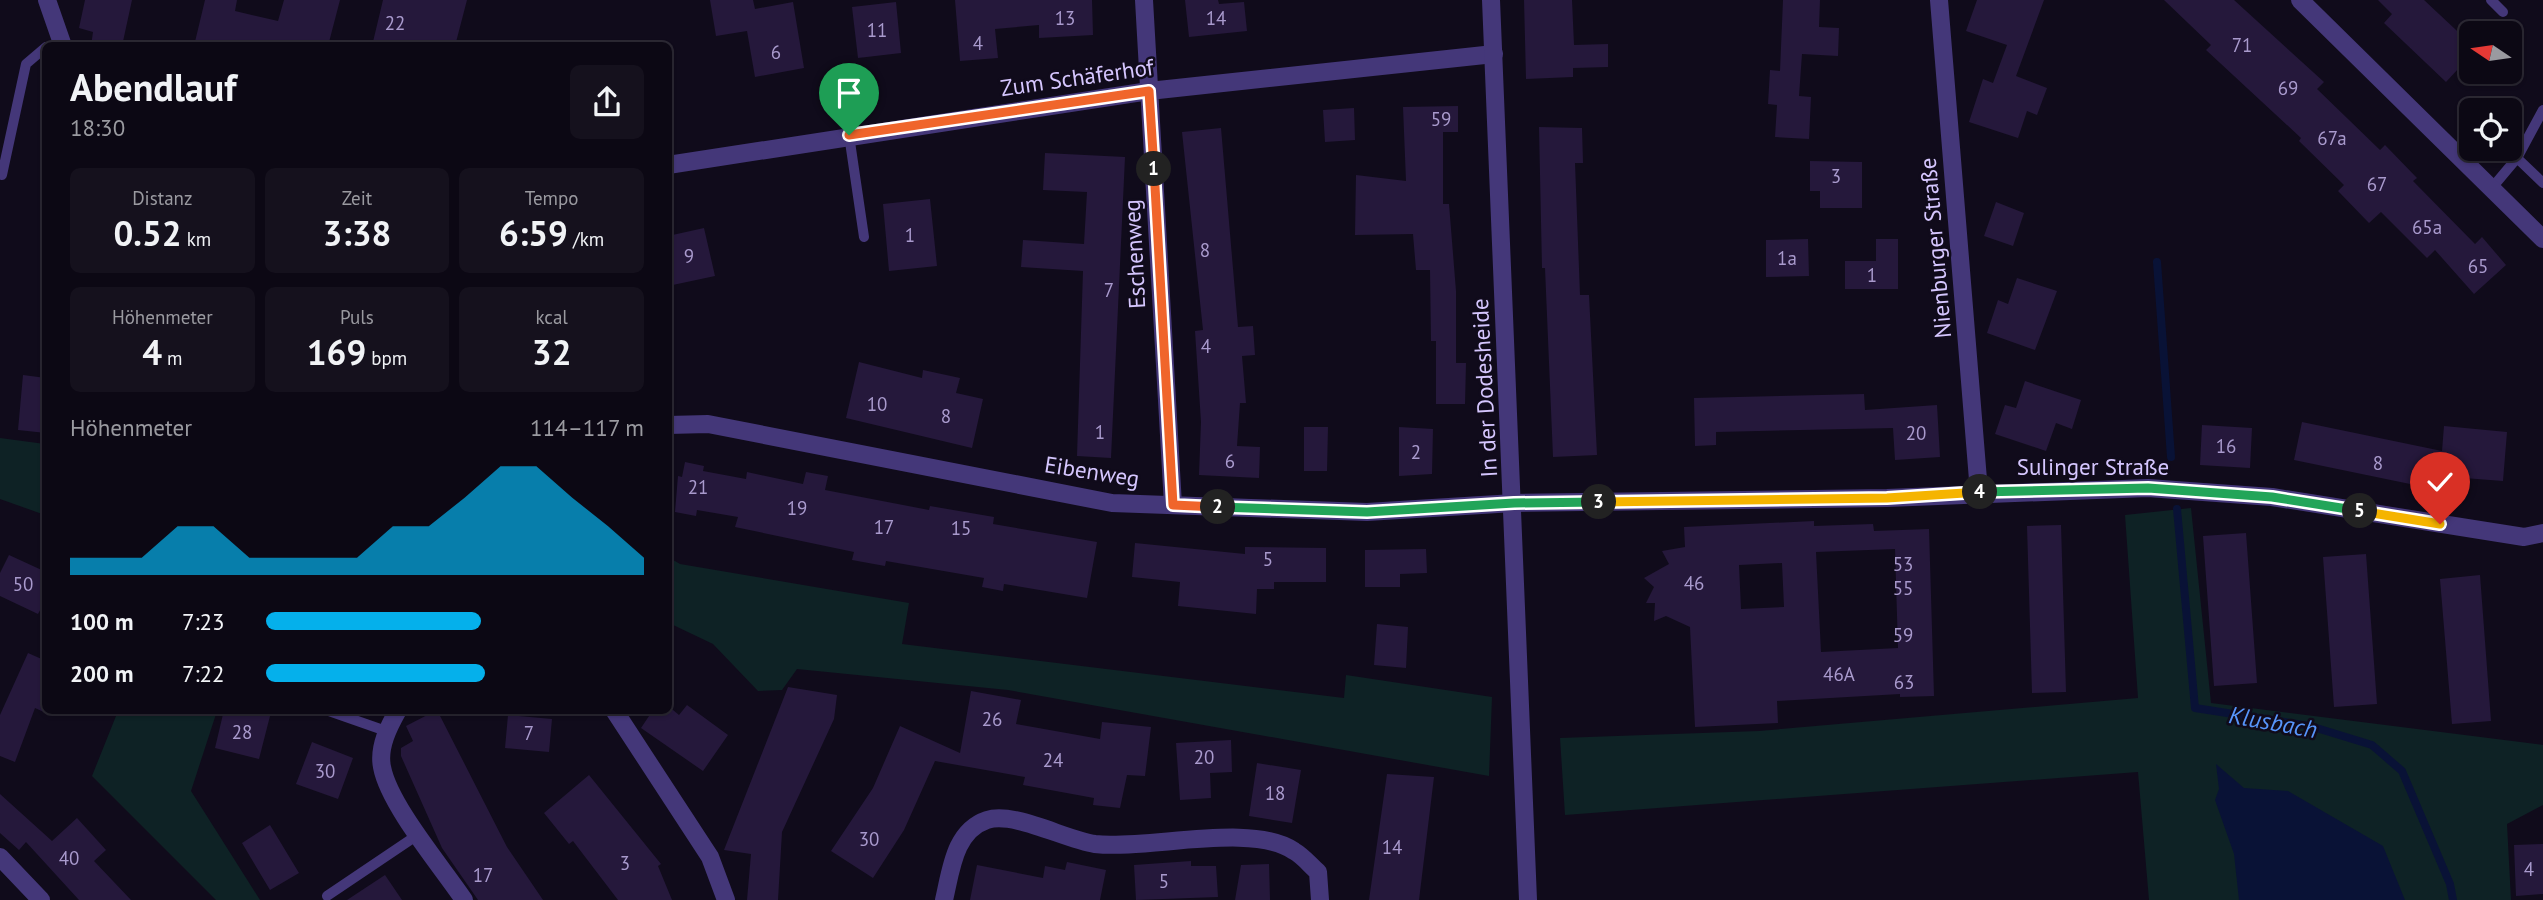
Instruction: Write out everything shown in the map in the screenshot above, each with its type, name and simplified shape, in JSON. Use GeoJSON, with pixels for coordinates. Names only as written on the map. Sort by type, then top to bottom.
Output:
{"type":"FeatureCollection","features":[{"type":"Feature","properties":{"kind":"street"},"geometry":{"type":"LineString","coordinates":[[47,0],[53,42]]}},
{"type":"Feature","properties":{"kind":"street","name":"Eschenweg"},"geometry":{"type":"LineString","coordinates":[[1144,0],[1173,505]]}},
{"type":"Feature","properties":{"kind":"street","name":"In der Dodesheide"},"geometry":{"type":"LineString","coordinates":[[1491,0],[1514,503],[1528,900]]}},
{"type":"Feature","properties":{"kind":"street","name":"Nienburger Straße"},"geometry":{"type":"LineString","coordinates":[[1939,0],[1979,492]]}},
{"type":"Feature","properties":{"kind":"street"},"geometry":{"type":"LineString","coordinates":[[2300,0],[2543,239]]}},
{"type":"Feature","properties":{"kind":"street","name":"Zum Schäferhof"},"geometry":{"type":"LineString","coordinates":[[672,164],[1149,91],[1494,54]]}},
{"type":"Feature","properties":{"kind":"street","name":"Eibenweg"},"geometry":{"type":"LineString","coordinates":[[672,425],[708,424],[1112,503],[1367,512],[1514,503]]}},
{"type":"Feature","properties":{"kind":"street","name":"Sulinger Straße"},"geometry":{"type":"LineString","coordinates":[[1514,503],[1887,498],[1979,492],[2148,488],[2272,497],[2524,537],[2543,533]]}},
{"type":"Feature","properties":{"kind":"street"},"geometry":{"type":"LineString","coordinates":[[396,714],[386,731],[382,766],[397,802],[464,900]]}},
{"type":"Feature","properties":{"kind":"street"},"geometry":{"type":"LineString","coordinates":[[617,714],[710,857],[726,900]]}},
{"type":"Feature","properties":{"kind":"street"},"geometry":{"type":"LineString","coordinates":[[944,900],[958,846],[972,828],[989,819],[1012,821],[1093,844],[1260,838],[1293,850],[1318,872],[1320,900]]}},
{"type":"Feature","properties":{"kind":"street"},"geometry":{"type":"LineString","coordinates":[[0,858],[41,900]]}},
{"type":"Feature","properties":{"kind":"lane"},"geometry":{"type":"LineString","coordinates":[[2491,0],[2503,12]]}},
{"type":"Feature","properties":{"kind":"lane"},"geometry":{"type":"LineString","coordinates":[[2,175],[26,64],[42,52]]}},
{"type":"Feature","properties":{"kind":"lane"},"geometry":{"type":"LineString","coordinates":[[2522,149],[2543,110]]}},
{"type":"Feature","properties":{"kind":"lane"},"geometry":{"type":"LineString","coordinates":[[849,135],[864,237]]}},
{"type":"Feature","properties":{"kind":"lane"},"geometry":{"type":"LineString","coordinates":[[2491,189],[2514,161]]}},
{"type":"Feature","properties":{"kind":"lane"},"geometry":{"type":"LineString","coordinates":[[2520,161],[2543,183]]}},
{"type":"Feature","properties":{"kind":"lane"},"geometry":{"type":"LineString","coordinates":[[337,714],[386,731]]}},
{"type":"Feature","properties":{"kind":"lane"},"geometry":{"type":"LineString","coordinates":[[327,896],[419,834]]}},
{"type":"Feature","properties":{"kind":"green space"},"geometry":{"type":"Polygon","coordinates":[[[0,438],[42,444],[42,514],[0,499],[0,438]]]}},
{"type":"Feature","properties":{"kind":"green space"},"geometry":{"type":"Polygon","coordinates":[[[2191,508],[2211,703],[2543,745],[2543,805],[2507,824],[2511,900],[2149,900],[2138,772],[1565,815],[1560,738],[1759,731],[2138,698],[2125,515],[2191,508]]]}},
{"type":"Feature","properties":{"kind":"green space"},"geometry":{"type":"Polygon","coordinates":[[[672,559],[680,564],[909,603],[902,644],[1344,698],[1346,675],[1492,697],[1489,776],[1008,690],[797,669],[782,690],[758,691],[713,644],[672,624],[672,559]]]}},
{"type":"Feature","properties":{"kind":"green space"},"geometry":{"type":"Polygon","coordinates":[[[117,714],[216,714],[191,791],[260,900],[216,900],[92,776],[117,714]]]}},
{"type":"Feature","properties":{"kind":"water"},"geometry":{"type":"Polygon","coordinates":[[[2216,764],[2244,788],[2288,791],[2383,846],[2405,900],[2239,900],[2234,854],[2215,800],[2219,789],[2216,764]]]}},
{"type":"Feature","properties":{"kind":"building"},"geometry":{"type":"Polygon","coordinates":[[[85,0],[132,0],[123,42],[92,42],[93,32],[79,28],[85,0]]]}},
{"type":"Feature","properties":{"kind":"building"},"geometry":{"type":"Polygon","coordinates":[[[205,0],[237,0],[235,11],[278,21],[284,0],[340,0],[329,42],[195,42],[205,0]]]}},
{"type":"Feature","properties":{"kind":"building"},"geometry":{"type":"Polygon","coordinates":[[[383,0],[467,0],[456,42],[373,42],[383,0]]]}},
{"type":"Feature","properties":{"kind":"building"},"geometry":{"type":"Polygon","coordinates":[[[710,0],[753,0],[755,9],[793,2],[804,68],[755,77],[747,31],[716,36],[710,0]]]}},
{"type":"Feature","properties":{"kind":"building"},"geometry":{"type":"Polygon","coordinates":[[[955,0],[1092,0],[1093,35],[1039,38],[1039,25],[995,29],[998,58],[960,61],[955,0]]]}},
{"type":"Feature","properties":{"kind":"building"},"geometry":{"type":"Polygon","coordinates":[[[1185,0],[1218,0],[1219,4],[1244,2],[1247,31],[1189,37],[1185,0]]]}},
{"type":"Feature","properties":{"kind":"building"},"geometry":{"type":"Polygon","coordinates":[[[1524,0],[1572,0],[1574,45],[1608,44],[1608,67],[1573,68],[1573,77],[1526,79],[1524,0]]]}},
{"type":"Feature","properties":{"kind":"building"},"geometry":{"type":"Polygon","coordinates":[[[1783,0],[1820,0],[1819,27],[1839,28],[1838,56],[1802,54],[1799,96],[1811,97],[1809,139],[1775,137],[1777,105],[1768,104],[1770,70],[1780,71],[1783,0]]]}},
{"type":"Feature","properties":{"kind":"building"},"geometry":{"type":"Polygon","coordinates":[[[1977,0],[2044,0],[2016,76],[2047,88],[2037,115],[2027,111],[2018,138],[1969,122],[1983,79],[1993,83],[2007,45],[1966,31],[1977,0]]]}},
{"type":"Feature","properties":{"kind":"building"},"geometry":{"type":"Polygon","coordinates":[[[2164,0],[2234,0],[2324,82],[2317,89],[2380,150],[2385,145],[2417,178],[2413,181],[2475,244],[2482,237],[2506,265],[2474,294],[2435,250],[2427,258],[2381,212],[2369,223],[2338,191],[2344,185],[2299,141],[2301,138],[2206,50],[2211,45],[2164,0]]]}},
{"type":"Feature","properties":{"kind":"building"},"geometry":{"type":"Polygon","coordinates":[[[2378,0],[2424,0],[2459,33],[2459,68],[2446,82],[2384,23],[2392,14],[2378,0]]]}},
{"type":"Feature","properties":{"kind":"building"},"geometry":{"type":"Polygon","coordinates":[[[896,2],[901,53],[858,58],[852,7],[896,2]]]}},
{"type":"Feature","properties":{"kind":"building"},"geometry":{"type":"Polygon","coordinates":[[[1458,106],[1458,132],[1443,132],[1443,204],[1449,204],[1456,291],[1456,363],[1466,363],[1465,404],[1436,404],[1436,341],[1431,341],[1430,270],[1416,270],[1413,234],[1355,235],[1356,175],[1406,181],[1403,107],[1458,106]]]}},
{"type":"Feature","properties":{"kind":"building"},"geometry":{"type":"Polygon","coordinates":[[[1354,108],[1355,140],[1325,142],[1323,110],[1354,108]]]}},
{"type":"Feature","properties":{"kind":"building"},"geometry":{"type":"Polygon","coordinates":[[[1539,127],[1582,128],[1583,163],[1575,163],[1580,295],[1589,295],[1597,455],[1553,457],[1545,268],[1542,268],[1539,127]]]}},
{"type":"Feature","properties":{"kind":"building"},"geometry":{"type":"Polygon","coordinates":[[[1221,128],[1238,327],[1253,326],[1255,355],[1242,356],[1246,403],[1240,403],[1237,446],[1260,447],[1259,478],[1199,475],[1201,422],[1195,331],[1203,330],[1182,132],[1221,128]]]}},
{"type":"Feature","properties":{"kind":"building"},"geometry":{"type":"Polygon","coordinates":[[[1045,153],[1125,157],[1111,458],[1077,456],[1083,271],[1021,267],[1023,240],[1084,244],[1087,192],[1043,190],[1045,153]]]}},
{"type":"Feature","properties":{"kind":"building"},"geometry":{"type":"Polygon","coordinates":[[[1810,161],[1862,162],[1862,208],[1820,208],[1820,191],[1810,191],[1810,161]]]}},
{"type":"Feature","properties":{"kind":"building"},"geometry":{"type":"Polygon","coordinates":[[[930,199],[937,266],[889,271],[883,204],[930,199]]]}},
{"type":"Feature","properties":{"kind":"building"},"geometry":{"type":"Polygon","coordinates":[[[1996,202],[2024,213],[2013,246],[1984,236],[1996,202]]]}},
{"type":"Feature","properties":{"kind":"building"},"geometry":{"type":"Polygon","coordinates":[[[704,228],[715,276],[672,285],[672,235],[704,228]]]}},
{"type":"Feature","properties":{"kind":"building"},"geometry":{"type":"Polygon","coordinates":[[[1808,239],[1809,276],[1766,277],[1766,240],[1808,239]]]}},
{"type":"Feature","properties":{"kind":"building"},"geometry":{"type":"Polygon","coordinates":[[[1876,239],[1898,239],[1898,289],[1845,289],[1845,261],[1876,261],[1876,239]]]}},
{"type":"Feature","properties":{"kind":"building"},"geometry":{"type":"Polygon","coordinates":[[[2017,278],[2057,291],[2035,350],[1987,333],[1998,300],[2008,304],[2017,278]]]}},
{"type":"Feature","properties":{"kind":"building"},"geometry":{"type":"Polygon","coordinates":[[[859,362],[922,378],[923,370],[960,378],[956,393],[983,399],[972,448],[846,418],[859,362]]]}},
{"type":"Feature","properties":{"kind":"building"},"geometry":{"type":"Polygon","coordinates":[[[23,375],[42,377],[42,433],[18,430],[23,375]]]}},
{"type":"Feature","properties":{"kind":"building"},"geometry":{"type":"Polygon","coordinates":[[[2025,381],[2081,400],[2072,429],[2056,423],[2046,451],[1995,434],[2005,405],[2016,408],[2025,381]]]}},
{"type":"Feature","properties":{"kind":"building"},"geometry":{"type":"Polygon","coordinates":[[[1864,394],[1865,410],[1937,405],[1940,457],[1895,460],[1893,428],[1716,432],[1716,445],[1695,446],[1694,398],[1864,394]]]}},
{"type":"Feature","properties":{"kind":"building"},"geometry":{"type":"Polygon","coordinates":[[[2302,422],[2442,451],[2444,426],[2507,432],[2503,481],[2412,474],[2410,484],[2294,460],[2302,422]]]}},
{"type":"Feature","properties":{"kind":"building"},"geometry":{"type":"Polygon","coordinates":[[[2202,425],[2252,428],[2250,468],[2200,465],[2202,425]]]}},
{"type":"Feature","properties":{"kind":"building"},"geometry":{"type":"Polygon","coordinates":[[[1304,427],[1328,427],[1327,471],[1304,471],[1304,427]]]}},
{"type":"Feature","properties":{"kind":"building"},"geometry":{"type":"Polygon","coordinates":[[[1399,427],[1433,429],[1432,474],[1399,476],[1399,427]]]}},
{"type":"Feature","properties":{"kind":"building"},"geometry":{"type":"Polygon","coordinates":[[[685,462],[704,466],[703,471],[746,479],[747,472],[803,484],[806,472],[828,476],[825,490],[929,510],[930,506],[994,517],[993,524],[1097,542],[1087,598],[1004,584],[1003,591],[982,587],[984,578],[886,561],[885,566],[852,560],[854,552],[735,527],[738,517],[697,510],[696,516],[675,512],[678,476],[682,477],[685,462]]]}},
{"type":"Feature","properties":{"kind":"building"},"geometry":{"type":"Polygon","coordinates":[[[1814,521],[1814,526],[1873,524],[1874,531],[1929,529],[1934,696],[1900,697],[1900,694],[1777,701],[1778,723],[1695,727],[1690,627],[1666,616],[1654,621],[1655,603],[1646,603],[1654,587],[1644,578],[1669,564],[1662,551],[1685,547],[1684,527],[1814,521]],[[1895,549],[1816,552],[1821,652],[1898,648],[1895,549]],[[1782,563],[1739,565],[1741,609],[1784,607],[1782,563]]]}},
{"type":"Feature","properties":{"kind":"building"},"geometry":{"type":"Polygon","coordinates":[[[2061,525],[2066,692],[2032,693],[2027,526],[2061,525]]]}},
{"type":"Feature","properties":{"kind":"building"},"geometry":{"type":"Polygon","coordinates":[[[2246,533],[2257,683],[2214,686],[2203,536],[2246,533]]]}},
{"type":"Feature","properties":{"kind":"building"},"geometry":{"type":"Polygon","coordinates":[[[1135,543],[1245,554],[1245,547],[1326,548],[1326,582],[1274,582],[1274,589],[1257,589],[1256,614],[1178,606],[1180,582],[1132,577],[1135,543]]]}},
{"type":"Feature","properties":{"kind":"building"},"geometry":{"type":"Polygon","coordinates":[[[1426,549],[1427,573],[1400,574],[1400,587],[1365,587],[1365,550],[1426,549]]]}},
{"type":"Feature","properties":{"kind":"building"},"geometry":{"type":"Polygon","coordinates":[[[2366,554],[2377,704],[2334,707],[2323,557],[2366,554]]]}},
{"type":"Feature","properties":{"kind":"building"},"geometry":{"type":"Polygon","coordinates":[[[9,555],[42,570],[42,606],[38,614],[0,596],[0,573],[9,555]]]}},
{"type":"Feature","properties":{"kind":"building"},"geometry":{"type":"Polygon","coordinates":[[[2480,575],[2491,721],[2452,724],[2440,579],[2480,575]]]}},
{"type":"Feature","properties":{"kind":"building"},"geometry":{"type":"Polygon","coordinates":[[[1377,624],[1408,627],[1406,668],[1374,665],[1377,624]]]}},
{"type":"Feature","properties":{"kind":"building"},"geometry":{"type":"Polygon","coordinates":[[[28,653],[42,659],[42,711],[35,708],[15,762],[0,756],[0,715],[28,653]]]}},
{"type":"Feature","properties":{"kind":"building"},"geometry":{"type":"Polygon","coordinates":[[[788,687],[837,695],[834,719],[782,832],[778,900],[747,900],[751,854],[724,850],[788,687]]]}},
{"type":"Feature","properties":{"kind":"building"},"geometry":{"type":"Polygon","coordinates":[[[971,691],[1021,700],[1016,724],[1100,739],[1102,722],[1151,727],[1145,776],[1127,775],[1120,808],[1093,805],[1094,798],[1023,785],[1025,777],[935,761],[904,830],[873,878],[831,851],[873,788],[900,726],[960,753],[971,691]]]}},
{"type":"Feature","properties":{"kind":"building"},"geometry":{"type":"Polygon","coordinates":[[[687,705],[728,735],[703,771],[641,728],[650,714],[672,714],[673,710],[679,715],[687,705]]]}},
{"type":"Feature","properties":{"kind":"building"},"geometry":{"type":"Polygon","coordinates":[[[223,714],[270,716],[259,759],[215,748],[223,714]]]}},
{"type":"Feature","properties":{"kind":"building"},"geometry":{"type":"Polygon","coordinates":[[[429,714],[439,714],[507,847],[543,900],[478,900],[442,848],[401,756],[401,748],[413,741],[406,726],[429,714]]]}},
{"type":"Feature","properties":{"kind":"building"},"geometry":{"type":"Polygon","coordinates":[[[508,715],[552,719],[549,752],[505,748],[508,715]]]}},
{"type":"Feature","properties":{"kind":"building"},"geometry":{"type":"Polygon","coordinates":[[[1231,740],[1232,772],[1210,773],[1211,798],[1180,800],[1176,743],[1231,740]]]}},
{"type":"Feature","properties":{"kind":"building"},"geometry":{"type":"Polygon","coordinates":[[[312,742],[353,758],[338,799],[296,784],[312,742]]]}},
{"type":"Feature","properties":{"kind":"building"},"geometry":{"type":"Polygon","coordinates":[[[1257,763],[1301,770],[1292,823],[1249,816],[1257,763]]]}},
{"type":"Feature","properties":{"kind":"building"},"geometry":{"type":"Polygon","coordinates":[[[1387,774],[1434,777],[1419,900],[1369,900],[1387,774]]]}},
{"type":"Feature","properties":{"kind":"building"},"geometry":{"type":"Polygon","coordinates":[[[589,775],[661,864],[658,866],[672,900],[618,900],[573,841],[569,844],[544,813],[589,775]]]}},
{"type":"Feature","properties":{"kind":"building"},"geometry":{"type":"Polygon","coordinates":[[[0,794],[52,841],[77,818],[106,850],[94,861],[131,900],[79,900],[26,842],[19,850],[0,833],[0,794]]]}},
{"type":"Feature","properties":{"kind":"building"},"geometry":{"type":"Polygon","coordinates":[[[270,825],[299,873],[270,890],[242,843],[270,825]]]}},
{"type":"Feature","properties":{"kind":"building"},"geometry":{"type":"Polygon","coordinates":[[[2543,844],[2543,894],[2516,896],[2514,845],[2543,844]]]}},
{"type":"Feature","properties":{"kind":"building"},"geometry":{"type":"Polygon","coordinates":[[[1191,861],[1191,866],[1216,866],[1218,897],[1136,900],[1134,865],[1191,861]]]}},
{"type":"Feature","properties":{"kind":"building"},"geometry":{"type":"Polygon","coordinates":[[[1067,862],[1106,870],[1100,900],[970,900],[977,865],[1043,878],[1045,866],[1065,870],[1067,862]]]}},
{"type":"Feature","properties":{"kind":"building"},"geometry":{"type":"Polygon","coordinates":[[[1269,864],[1270,900],[1235,900],[1241,865],[1269,864]]]}},
{"type":"Feature","properties":{"kind":"building"},"geometry":{"type":"Polygon","coordinates":[[[385,875],[402,900],[347,900],[385,875]]]}},
{"type":"Feature","properties":{"kind":"waterway","name":"Klusbach"},"geometry":{"type":"LineString","coordinates":[[2157,262],[2171,457]]}},
{"type":"Feature","properties":{"kind":"waterway","name":"Klusbach"},"geometry":{"type":"LineString","coordinates":[[2177,509],[2195,708],[2310,726],[2372,745],[2402,771],[2450,884],[2453,900]]}},
{"type":"Feature","properties":{"kind":"route"},"geometry":{"type":"LineString","coordinates":[[849,135],[1149,91],[1173,505],[1367,512],[1514,503],[1887,498],[1979,492],[2148,488],[2272,497],[2440,524]]}}]}
